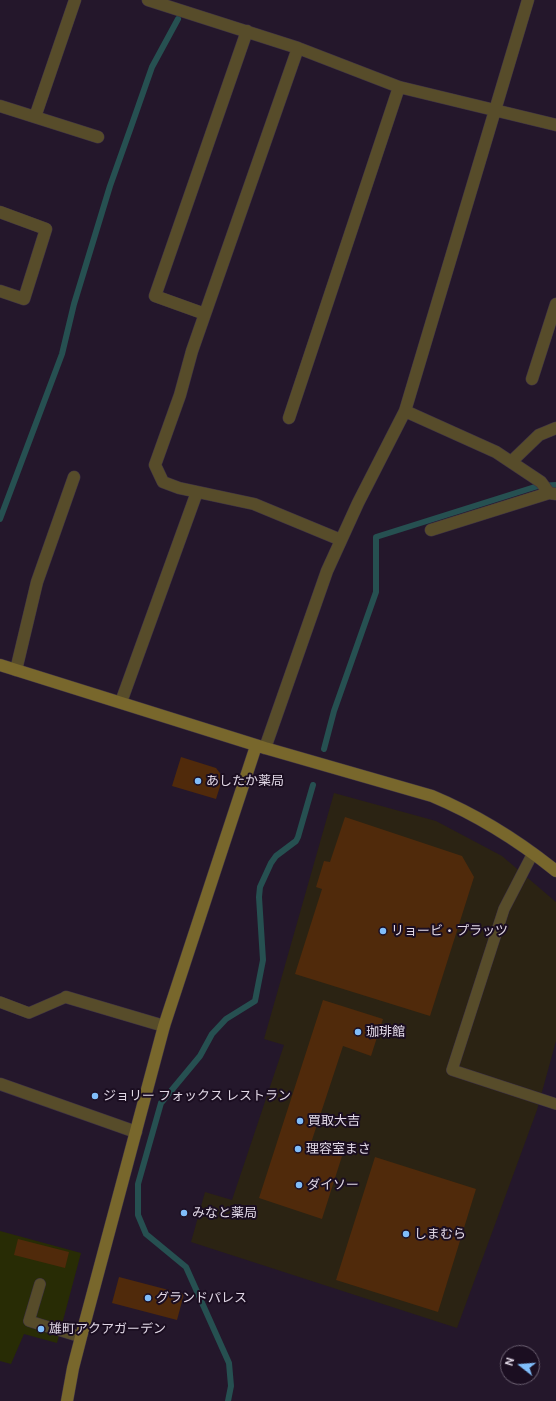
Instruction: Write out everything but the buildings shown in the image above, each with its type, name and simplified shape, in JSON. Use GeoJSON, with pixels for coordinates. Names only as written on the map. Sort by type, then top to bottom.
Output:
{"type":"FeatureCollection","features":[{"type":"Feature","properties":{"kind":"street"},"geometry":{"type":"LineString","coordinates":[[35,117],[75,0]]}},
{"type":"Feature","properties":{"kind":"street"},"geometry":{"type":"LineString","coordinates":[[148,0],[298,48],[399,87],[556,125]]}},
{"type":"Feature","properties":{"kind":"street"},"geometry":{"type":"LineString","coordinates":[[67,1401],[81,1337],[164,1026],[261,747],[327,571],[358,503],[405,411],[528,0]]}},
{"type":"Feature","properties":{"kind":"street"},"geometry":{"type":"LineString","coordinates":[[205,314],[155,296],[247,31]]}},
{"type":"Feature","properties":{"kind":"street"},"geometry":{"type":"LineString","coordinates":[[298,48],[192,351],[180,395],[155,465],[163,482],[179,488],[254,504],[341,540]]}},
{"type":"Feature","properties":{"kind":"street"},"geometry":{"type":"LineString","coordinates":[[289,418],[399,87]]}},
{"type":"Feature","properties":{"kind":"street"},"geometry":{"type":"LineString","coordinates":[[0,106],[98,137]]}},
{"type":"Feature","properties":{"kind":"street"},"geometry":{"type":"LineString","coordinates":[[0,212],[46,229],[24,299],[0,290]]}},
{"type":"Feature","properties":{"kind":"street"},"geometry":{"type":"LineString","coordinates":[[532,379],[556,304]]}},
{"type":"Feature","properties":{"kind":"street"},"geometry":{"type":"LineString","coordinates":[[405,411],[496,452],[548,489]]}},
{"type":"Feature","properties":{"kind":"street"},"geometry":{"type":"LineString","coordinates":[[511,462],[539,435],[556,428]]}},
{"type":"Feature","properties":{"kind":"street"},"geometry":{"type":"LineString","coordinates":[[16,670],[37,582],[74,477]]}},
{"type":"Feature","properties":{"kind":"street"},"geometry":{"type":"LineString","coordinates":[[431,530],[548,489]]}},
{"type":"Feature","properties":{"kind":"street"},"geometry":{"type":"LineString","coordinates":[[121,702],[197,492]]}},
{"type":"Feature","properties":{"kind":"street"},"geometry":{"type":"LineString","coordinates":[[0,665],[261,747],[432,796],[457,807],[534,853],[556,871]]}},
{"type":"Feature","properties":{"kind":"street"},"geometry":{"type":"LineString","coordinates":[[66,997],[164,1026]]}},
{"type":"Feature","properties":{"kind":"street"},"geometry":{"type":"LineString","coordinates":[[0,1084],[136,1132]]}},
{"type":"Feature","properties":{"kind":"lane"},"geometry":{"type":"LineString","coordinates":[[534,853],[504,909],[452,1070],[556,1104]]}},
{"type":"Feature","properties":{"kind":"lane"},"geometry":{"type":"LineString","coordinates":[[0,1002],[29,1013],[66,997]]}},
{"type":"Feature","properties":{"kind":"lane"},"geometry":{"type":"LineString","coordinates":[[40,1284],[29,1321],[81,1337]]}},
{"type":"Feature","properties":{"kind":"shaded area"},"geometry":{"type":"Polygon","coordinates":[[[334,793],[436,821],[502,856],[556,902],[556,1041],[537,1110],[457,1328],[191,1242],[205,1192],[232,1200],[284,1045],[264,1039],[334,793]]]}},
{"type":"Feature","properties":{"kind":"green space","name":"雄町アクアガーデン"},"geometry":{"type":"Polygon","coordinates":[[[0,1231],[81,1253],[57,1343],[24,1334],[11,1364],[0,1361],[0,1231]]]}},
{"type":"Feature","properties":{"kind":"waterway"},"geometry":{"type":"LineString","coordinates":[[0,519],[62,354],[74,304],[110,186],[152,67],[178,19]]}},
{"type":"Feature","properties":{"kind":"waterway"},"geometry":{"type":"LineString","coordinates":[[324,749],[334,711],[376,592],[376,537],[538,486],[556,485]]}},
{"type":"Feature","properties":{"kind":"waterway"},"geometry":{"type":"LineString","coordinates":[[228,1401],[231,1386],[229,1363],[186,1267],[146,1234],[138,1215],[138,1184],[161,1103],[200,1056],[212,1034],[226,1019],[255,1001],[263,960],[259,897],[260,887],[271,863],[276,856],[296,841],[313,785]]}},
{"type":"Feature","properties":{"kind":"place","name":"あしたか薬局"},"geometry":{"type":"Point","coordinates":[198,781]}},
{"type":"Feature","properties":{"kind":"place","name":"リョービ・プラッツ"},"geometry":{"type":"Point","coordinates":[383,931]}},
{"type":"Feature","properties":{"kind":"place","name":"珈琲館"},"geometry":{"type":"Point","coordinates":[358,1032]}},
{"type":"Feature","properties":{"kind":"place","name":"ジョリー フォックス レストラン"},"geometry":{"type":"Point","coordinates":[95,1096]}},
{"type":"Feature","properties":{"kind":"place","name":"買取大吉"},"geometry":{"type":"Point","coordinates":[300,1121]}},
{"type":"Feature","properties":{"kind":"place","name":"理容室まさ"},"geometry":{"type":"Point","coordinates":[298,1149]}},
{"type":"Feature","properties":{"kind":"place","name":"ダイソー"},"geometry":{"type":"Point","coordinates":[299,1185]}},
{"type":"Feature","properties":{"kind":"place","name":"みなと薬局"},"geometry":{"type":"Point","coordinates":[184,1213]}},
{"type":"Feature","properties":{"kind":"place","name":"しまむら"},"geometry":{"type":"Point","coordinates":[406,1234]}},
{"type":"Feature","properties":{"kind":"place","name":"グランドパレス"},"geometry":{"type":"Point","coordinates":[148,1298]}},
{"type":"Feature","properties":{"kind":"place","name":"雄町アクアガーデン"},"geometry":{"type":"Point","coordinates":[41,1329]}}]}
